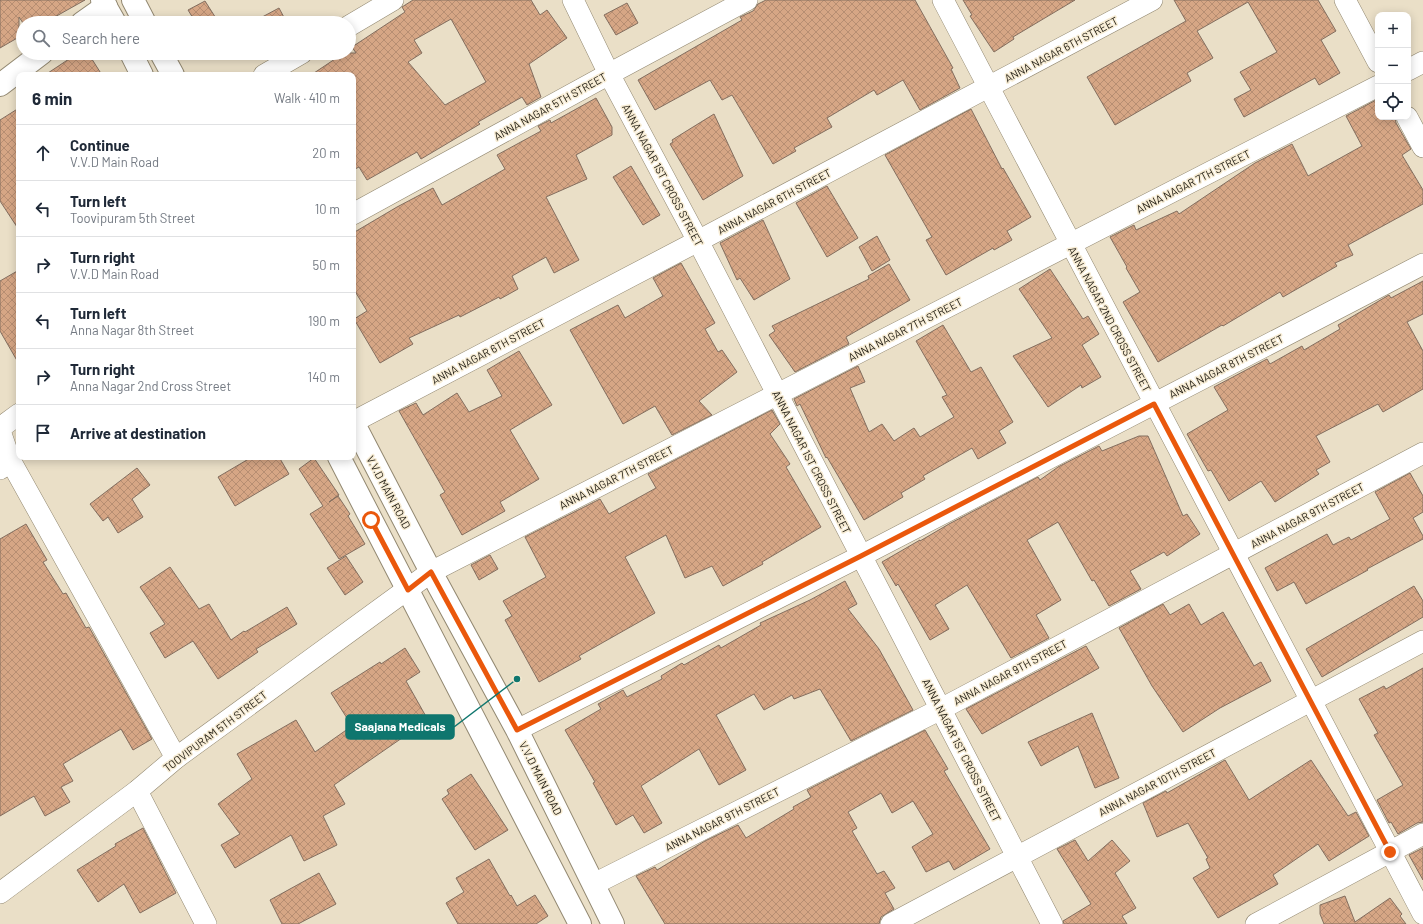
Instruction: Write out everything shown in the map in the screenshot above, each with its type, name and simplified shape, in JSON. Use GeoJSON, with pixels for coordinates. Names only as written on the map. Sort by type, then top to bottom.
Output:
{"type":"FeatureCollection","features":[{"type":"Feature","properties":{"kind":"main road"},"geometry":{"type":"LineString","coordinates":[[133,0],[141,16]]}},
{"type":"Feature","properties":{"kind":"main road"},"geometry":{"type":"LineString","coordinates":[[96,16],[108,10]]}},
{"type":"Feature","properties":{"kind":"main road"},"geometry":{"type":"LineString","coordinates":[[17,72],[33,60]]}},
{"type":"Feature","properties":{"kind":"main road"},"geometry":{"type":"LineString","coordinates":[[134,60],[140,72]]}},
{"type":"Feature","properties":{"kind":"main road"},"geometry":{"type":"LineString","coordinates":[[165,60],[171,72]]}},
{"type":"Feature","properties":{"kind":"main road"},"geometry":{"type":"LineString","coordinates":[[0,85],[16,73]]}},
{"type":"Feature","properties":{"kind":"main road","name":"V.V.D MAIN ROAD"},"geometry":{"type":"LineString","coordinates":[[356,428],[431,572],[517,730],[614,924]]}},
{"type":"Feature","properties":{"kind":"main road"},"geometry":{"type":"LineString","coordinates":[[341,460],[580,924]]}},
{"type":"Feature","properties":{"kind":"street"},"geometry":{"type":"LineString","coordinates":[[356,22],[393,0]]}},
{"type":"Feature","properties":{"kind":"street","name":"ANNA NAGAR 1ST CROSS STREET"},"geometry":{"type":"LineString","coordinates":[[573,0],[609,74],[698,241],[1052,924]]}},
{"type":"Feature","properties":{"kind":"street","name":"ANNA NAGAR 5TH STREET"},"geometry":{"type":"LineString","coordinates":[[356,212],[747,0]]}},
{"type":"Feature","properties":{"kind":"street","name":"ANNA NAGAR 2ND CROSS STREET"},"geometry":{"type":"LineString","coordinates":[[943,0],[1423,914]]}},
{"type":"Feature","properties":{"kind":"street","name":"ANNA NAGAR 6TH STREET"},"geometry":{"type":"LineString","coordinates":[[356,420],[988,88],[1152,0]]}},
{"type":"Feature","properties":{"kind":"street"},"geometry":{"type":"LineString","coordinates":[[1345,0],[1375,56]]}},
{"type":"Feature","properties":{"kind":"street"},"geometry":{"type":"LineString","coordinates":[[269,72],[290,60]]}},
{"type":"Feature","properties":{"kind":"street"},"geometry":{"type":"LineString","coordinates":[[1411,68],[1423,62]]}},
{"type":"Feature","properties":{"kind":"street","name":"ANNA NAGAR 7TH STREET"},"geometry":{"type":"LineString","coordinates":[[431,572],[1375,88]]}},
{"type":"Feature","properties":{"kind":"street"},"geometry":{"type":"LineString","coordinates":[[1409,120],[1423,147]]}},
{"type":"Feature","properties":{"kind":"street","name":"ANNA NAGAR 8TH STREET"},"geometry":{"type":"LineString","coordinates":[[517,730],[861,556],[1423,264]]}},
{"type":"Feature","properties":{"kind":"street"},"geometry":{"type":"LineString","coordinates":[[0,428],[16,416]]}},
{"type":"Feature","properties":{"kind":"street"},"geometry":{"type":"LineString","coordinates":[[0,431],[5,465],[176,758]]}},
{"type":"Feature","properties":{"kind":"street","name":"ANNA NAGAR 9TH STREET"},"geometry":{"type":"LineString","coordinates":[[594,884],[941,709],[1423,453]]}},
{"type":"Feature","properties":{"kind":"street","name":"TOOVIPURAM 5TH STREET"},"geometry":{"type":"LineString","coordinates":[[0,893],[138,791],[176,758],[431,572]]}},
{"type":"Feature","properties":{"kind":"street","name":"ANNA NAGAR 10TH STREET"},"geometry":{"type":"LineString","coordinates":[[891,924],[1423,641]]}},
{"type":"Feature","properties":{"kind":"street"},"geometry":{"type":"LineString","coordinates":[[138,791],[206,924]]}},
{"type":"Feature","properties":{"kind":"street"},"geometry":{"type":"LineString","coordinates":[[1256,924],[1423,834]]}},
{"type":"Feature","properties":{"kind":"building"},"geometry":{"type":"Polygon","coordinates":[[[0,0],[85,0],[56,16],[16,16],[16,39],[0,48],[0,0]]]}},
{"type":"Feature","properties":{"kind":"building"},"geometry":{"type":"Polygon","coordinates":[[[413,0],[531,0],[540,15],[547,10],[567,38],[529,64],[541,97],[527,105],[522,97],[478,122],[480,124],[421,159],[417,152],[367,180],[359,167],[356,168],[356,72],[316,72],[334,60],[356,60],[356,44],[405,12],[402,7],[413,0]],[[451,19],[414,40],[422,53],[408,62],[445,105],[486,82],[451,19]]]}},
{"type":"Feature","properties":{"kind":"building"},"geometry":{"type":"Polygon","coordinates":[[[766,0],[915,0],[953,68],[951,69],[960,88],[920,110],[903,80],[877,95],[874,90],[827,118],[832,127],[794,148],[796,151],[773,164],[732,95],[722,100],[710,80],[655,110],[638,80],[742,20],[740,17],[753,11],[758,4],[766,0]]]}},
{"type":"Feature","properties":{"kind":"building"},"geometry":{"type":"Polygon","coordinates":[[[963,0],[1075,0],[1013,37],[1014,39],[994,52],[970,16],[972,15],[963,0]]]}},
{"type":"Feature","properties":{"kind":"building"},"geometry":{"type":"Polygon","coordinates":[[[1174,0],[1318,0],[1336,31],[1321,40],[1340,73],[1319,85],[1315,78],[1244,117],[1234,99],[1251,90],[1240,72],[1277,52],[1248,2],[1197,31],[1213,58],[1187,73],[1191,81],[1115,125],[1087,77],[1186,21],[1174,0]]]}},
{"type":"Feature","properties":{"kind":"building"},"geometry":{"type":"Polygon","coordinates":[[[205,1],[215,16],[192,16],[188,10],[205,1]]]}},
{"type":"Feature","properties":{"kind":"building"},"geometry":{"type":"Polygon","coordinates":[[[627,3],[638,23],[616,35],[604,15],[627,3]]]}},
{"type":"Feature","properties":{"kind":"building"},"geometry":{"type":"Polygon","coordinates":[[[279,8],[283,16],[264,16],[279,8]]]}},
{"type":"Feature","properties":{"kind":"building"},"geometry":{"type":"Polygon","coordinates":[[[68,60],[92,60],[100,72],[50,72],[68,60]]]}},
{"type":"Feature","properties":{"kind":"building"},"geometry":{"type":"Polygon","coordinates":[[[596,98],[612,127],[612,135],[576,155],[587,179],[546,197],[579,260],[554,273],[546,257],[512,276],[518,289],[460,317],[459,315],[409,338],[413,344],[380,363],[356,322],[356,318],[367,311],[356,293],[356,231],[433,188],[442,205],[505,169],[497,155],[541,131],[538,126],[550,120],[551,123],[596,98]]]}},
{"type":"Feature","properties":{"kind":"building"},"geometry":{"type":"Polygon","coordinates":[[[1375,101],[1375,120],[1396,120],[1411,149],[1402,155],[1423,190],[1423,204],[1348,245],[1353,255],[1335,263],[1337,266],[1283,297],[1280,292],[1158,362],[1123,302],[1140,292],[1110,237],[1134,225],[1136,230],[1177,211],[1179,214],[1255,163],[1292,144],[1308,176],[1362,146],[1346,116],[1375,101]]]}},
{"type":"Feature","properties":{"kind":"building"},"geometry":{"type":"Polygon","coordinates":[[[971,109],[1002,169],[1003,168],[1031,217],[1007,231],[1012,240],[994,250],[993,248],[946,275],[926,240],[932,237],[885,155],[971,109]]]}},
{"type":"Feature","properties":{"kind":"building"},"geometry":{"type":"Polygon","coordinates":[[[16,110],[16,225],[0,201],[0,120],[16,110]]]}},
{"type":"Feature","properties":{"kind":"building"},"geometry":{"type":"Polygon","coordinates":[[[714,114],[743,176],[703,200],[670,144],[673,142],[672,140],[714,114]]]}},
{"type":"Feature","properties":{"kind":"building"},"geometry":{"type":"Polygon","coordinates":[[[631,166],[660,215],[643,225],[613,177],[631,166]]]}},
{"type":"Feature","properties":{"kind":"building"},"geometry":{"type":"Polygon","coordinates":[[[827,186],[858,238],[827,257],[796,203],[827,186]]]}},
{"type":"Feature","properties":{"kind":"building"},"geometry":{"type":"Polygon","coordinates":[[[763,220],[790,279],[754,300],[740,278],[737,280],[720,243],[763,220]]]}},
{"type":"Feature","properties":{"kind":"building"},"geometry":{"type":"Polygon","coordinates":[[[877,236],[890,260],[872,271],[859,247],[877,236]]]}},
{"type":"Feature","properties":{"kind":"building"},"geometry":{"type":"Polygon","coordinates":[[[681,263],[715,323],[705,329],[718,352],[722,350],[737,372],[699,401],[712,415],[672,435],[655,406],[623,424],[570,330],[618,305],[625,318],[663,296],[653,278],[681,263]]]}},
{"type":"Feature","properties":{"kind":"building"},"geometry":{"type":"Polygon","coordinates":[[[889,264],[910,300],[846,337],[849,344],[795,372],[769,335],[775,331],[772,326],[869,279],[868,276],[889,264]]]}},
{"type":"Feature","properties":{"kind":"building"},"geometry":{"type":"Polygon","coordinates":[[[1050,269],[1083,319],[1088,316],[1099,334],[1082,345],[1101,377],[1082,388],[1081,385],[1048,407],[1013,356],[1052,338],[1019,289],[1050,269]]]}},
{"type":"Feature","properties":{"kind":"building"},"geometry":{"type":"Polygon","coordinates":[[[16,272],[16,359],[0,331],[0,281],[16,272]]]}},
{"type":"Feature","properties":{"kind":"building"},"geometry":{"type":"Polygon","coordinates":[[[1423,281],[1423,314],[1407,322],[1423,351],[1423,389],[1383,412],[1378,404],[1316,436],[1330,462],[1316,470],[1319,474],[1275,502],[1261,481],[1229,501],[1211,470],[1208,471],[1187,434],[1228,410],[1214,387],[1267,359],[1270,364],[1302,346],[1304,350],[1340,329],[1338,325],[1389,295],[1391,298],[1423,281]]]}},
{"type":"Feature","properties":{"kind":"building"},"geometry":{"type":"Polygon","coordinates":[[[943,325],[971,372],[981,367],[1013,422],[999,431],[1006,443],[978,459],[972,448],[923,476],[925,479],[901,493],[903,497],[864,520],[827,457],[826,458],[800,404],[797,406],[794,399],[858,366],[865,382],[850,388],[869,432],[882,424],[894,441],[914,428],[920,437],[954,417],[942,397],[947,395],[916,341],[943,325]]]}},
{"type":"Feature","properties":{"kind":"building"},"geometry":{"type":"Polygon","coordinates":[[[519,351],[552,405],[510,430],[539,479],[500,502],[505,511],[462,535],[440,495],[445,492],[399,411],[416,403],[423,415],[457,393],[469,412],[502,396],[487,370],[519,351]]]}},
{"type":"Feature","properties":{"kind":"building"},"geometry":{"type":"Polygon","coordinates":[[[772,410],[780,424],[770,434],[790,464],[786,467],[821,527],[762,562],[763,564],[723,586],[712,566],[685,578],[666,535],[625,557],[655,613],[579,656],[581,659],[539,682],[505,620],[512,616],[503,601],[546,577],[525,537],[600,499],[609,514],[656,488],[648,474],[772,410]]]}},
{"type":"Feature","properties":{"kind":"building"},"geometry":{"type":"Polygon","coordinates":[[[1139,436],[1148,436],[1183,516],[1187,514],[1200,534],[1167,556],[1164,552],[1130,571],[1141,589],[1109,606],[1094,580],[1092,581],[1058,522],[1027,540],[1061,600],[1036,615],[1049,638],[1011,658],[967,585],[935,605],[949,629],[930,640],[898,584],[896,586],[882,562],[949,524],[1038,477],[1040,480],[1058,467],[1099,446],[1102,451],[1139,436]]]}},
{"type":"Feature","properties":{"kind":"building"},"geometry":{"type":"Polygon","coordinates":[[[247,460],[281,460],[289,474],[235,506],[218,477],[247,460]]]}},
{"type":"Feature","properties":{"kind":"building"},"geometry":{"type":"Polygon","coordinates":[[[311,460],[315,460],[339,495],[329,502],[338,496],[350,514],[348,516],[365,544],[339,559],[310,514],[323,506],[299,469],[311,460]]]}},
{"type":"Feature","properties":{"kind":"building"},"geometry":{"type":"Polygon","coordinates":[[[137,468],[150,485],[132,499],[143,517],[118,533],[108,517],[103,521],[90,504],[137,468]]]}},
{"type":"Feature","properties":{"kind":"building"},"geometry":{"type":"Polygon","coordinates":[[[1410,473],[1423,496],[1423,512],[1413,518],[1423,536],[1423,539],[1306,604],[1294,582],[1277,591],[1265,568],[1327,534],[1333,545],[1349,537],[1351,540],[1390,519],[1375,492],[1410,473]]]}},
{"type":"Feature","properties":{"kind":"building"},"geometry":{"type":"Polygon","coordinates":[[[26,524],[47,560],[43,562],[63,594],[66,593],[86,628],[89,627],[152,739],[133,750],[121,729],[63,764],[73,781],[61,787],[70,802],[45,816],[34,796],[0,816],[0,539],[26,524]]]}},
{"type":"Feature","properties":{"kind":"building"},"geometry":{"type":"Polygon","coordinates":[[[490,555],[498,569],[479,580],[471,565],[490,555]]]}},
{"type":"Feature","properties":{"kind":"building"},"geometry":{"type":"Polygon","coordinates":[[[346,556],[363,582],[345,595],[327,568],[346,556]]]}},
{"type":"Feature","properties":{"kind":"building"},"geometry":{"type":"Polygon","coordinates":[[[170,567],[199,609],[209,604],[231,640],[287,607],[297,624],[256,649],[258,652],[218,679],[193,641],[165,658],[150,633],[165,624],[140,587],[170,567]]]}},
{"type":"Feature","properties":{"kind":"building"},"geometry":{"type":"Polygon","coordinates":[[[845,581],[857,604],[848,609],[879,649],[913,710],[851,741],[820,689],[794,699],[792,695],[764,710],[754,694],[716,715],[746,770],[719,785],[699,749],[641,786],[662,823],[644,833],[633,815],[616,825],[593,783],[595,782],[565,730],[601,709],[598,704],[623,690],[627,697],[662,679],[661,676],[682,663],[684,665],[719,645],[721,648],[761,625],[760,623],[810,600],[845,581]]]}},
{"type":"Feature","properties":{"kind":"building"},"geometry":{"type":"Polygon","coordinates":[[[1414,586],[1423,601],[1423,617],[1322,677],[1306,649],[1414,586]]]}},
{"type":"Feature","properties":{"kind":"building"},"geometry":{"type":"Polygon","coordinates":[[[1163,604],[1170,615],[1189,604],[1201,625],[1223,612],[1254,666],[1261,662],[1271,681],[1220,708],[1183,732],[1152,686],[1119,628],[1163,604]]]}},
{"type":"Feature","properties":{"kind":"building"},"geometry":{"type":"Polygon","coordinates":[[[1086,646],[1099,668],[982,734],[966,709],[1086,646]]]}},
{"type":"Feature","properties":{"kind":"building"},"geometry":{"type":"Polygon","coordinates":[[[405,648],[420,672],[406,681],[428,720],[334,785],[345,804],[323,816],[337,845],[304,861],[291,835],[235,868],[221,845],[240,834],[218,804],[252,779],[237,754],[296,720],[315,752],[352,726],[331,693],[380,662],[381,664],[405,648]]]}},
{"type":"Feature","properties":{"kind":"building"},"geometry":{"type":"Polygon","coordinates":[[[1423,668],[1423,822],[1417,823],[1398,834],[1391,822],[1389,823],[1377,800],[1403,785],[1374,735],[1378,733],[1359,699],[1384,686],[1386,689],[1423,668]]]}},
{"type":"Feature","properties":{"kind":"building"},"geometry":{"type":"Polygon","coordinates":[[[1092,713],[1119,778],[1095,788],[1078,746],[1041,766],[1028,742],[1092,713]]]}},
{"type":"Feature","properties":{"kind":"building"},"geometry":{"type":"Polygon","coordinates":[[[925,730],[948,769],[944,771],[990,849],[954,870],[949,861],[926,872],[912,847],[933,834],[913,801],[892,813],[881,793],[848,812],[857,828],[852,831],[877,874],[884,871],[895,888],[885,893],[894,909],[881,917],[879,924],[665,924],[636,876],[655,867],[657,870],[705,841],[738,825],[746,838],[811,797],[807,790],[925,730]]]}},
{"type":"Feature","properties":{"kind":"building"},"geometry":{"type":"Polygon","coordinates":[[[1225,760],[1249,800],[1311,760],[1348,816],[1356,812],[1369,836],[1329,861],[1318,844],[1273,875],[1278,884],[1218,918],[1193,878],[1210,868],[1206,859],[1208,858],[1188,823],[1157,837],[1143,803],[1166,791],[1167,793],[1225,760]]]}},
{"type":"Feature","properties":{"kind":"building"},"geometry":{"type":"Polygon","coordinates":[[[471,774],[508,830],[475,850],[442,799],[449,794],[447,790],[471,774]]]}},
{"type":"Feature","properties":{"kind":"building"},"geometry":{"type":"Polygon","coordinates":[[[143,828],[176,893],[140,913],[124,884],[98,902],[77,870],[116,846],[115,844],[143,828]]]}},
{"type":"Feature","properties":{"kind":"building"},"geometry":{"type":"Polygon","coordinates":[[[1075,840],[1088,861],[1112,840],[1130,861],[1115,873],[1136,908],[1122,916],[1127,924],[1064,924],[1063,921],[1091,904],[1057,849],[1075,840]]]}},
{"type":"Feature","properties":{"kind":"building"},"geometry":{"type":"Polygon","coordinates":[[[1423,848],[1423,880],[1409,855],[1423,848]]]}},
{"type":"Feature","properties":{"kind":"building"},"geometry":{"type":"Polygon","coordinates":[[[489,859],[517,906],[535,895],[548,916],[536,924],[458,924],[446,903],[464,892],[456,878],[489,859]]]}},
{"type":"Feature","properties":{"kind":"building"},"geometry":{"type":"Polygon","coordinates":[[[319,873],[336,904],[298,924],[282,924],[270,900],[319,873]]]}},
{"type":"Feature","properties":{"kind":"building"},"geometry":{"type":"Polygon","coordinates":[[[1345,896],[1355,922],[1390,898],[1402,914],[1400,916],[1406,924],[1324,924],[1320,914],[1320,905],[1345,896]]]}},
{"type":"Feature","properties":{"kind":"place","name":"Saajana Medicals"},"geometry":{"type":"Point","coordinates":[517,679]}},
{"type":"Feature","properties":{"kind":"route"},"geometry":{"type":"LineString","coordinates":[[371,520],[408,590],[431,572],[517,730],[861,556],[1154,404],[1390,852]]}}]}
